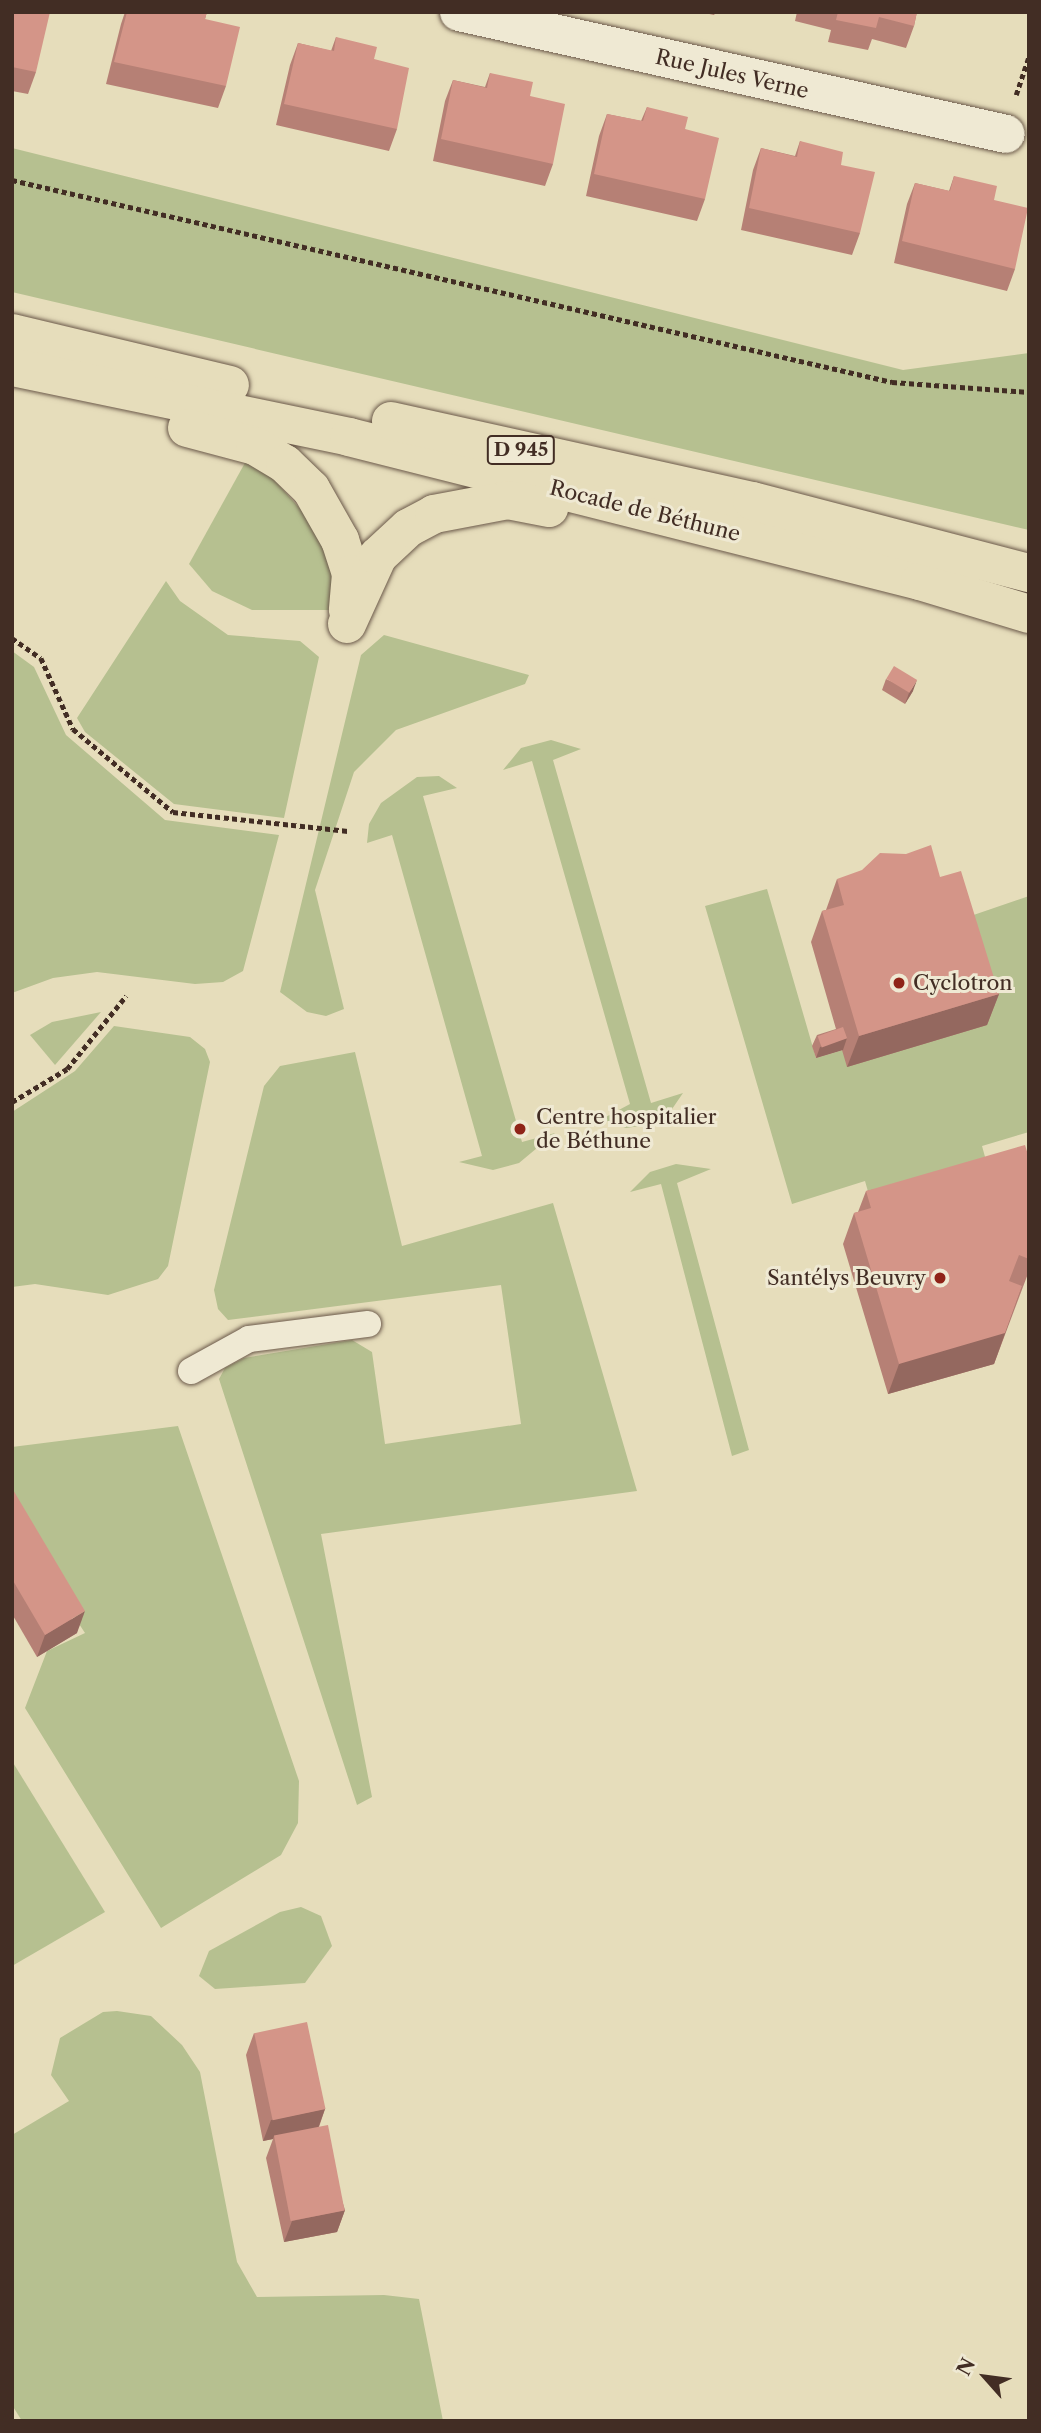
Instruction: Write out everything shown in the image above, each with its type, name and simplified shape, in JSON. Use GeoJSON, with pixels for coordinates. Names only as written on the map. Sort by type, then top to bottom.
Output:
{"type":"FeatureCollection","features":[{"type":"Feature","properties":{"kind":"main road","name":"Rocade de Béthune"},"geometry":{"type":"LineString","coordinates":[[12,333],[752,501],[1029,573]]}},
{"type":"Feature","properties":{"kind":"main road","name":"Rocade de Béthune"},"geometry":{"type":"LineString","coordinates":[[12,367],[349,437],[782,545],[1029,614]]}},
{"type":"Feature","properties":{"kind":"main road"},"geometry":{"type":"LineString","coordinates":[[12,367],[76,406],[210,433],[255,446],[285,464],[311,489],[340,540],[351,574],[347,624],[378,556],[408,528],[434,514],[508,500],[782,545]]}},
{"type":"Feature","properties":{"kind":"street","name":"Rue Jules Verne"},"geometry":{"type":"LineString","coordinates":[[459,12],[568,25],[1010,118]]}},
{"type":"Feature","properties":{"kind":"lane"},"geometry":{"type":"LineString","coordinates":[[191,1371],[249,1339],[368,1324]]}},
{"type":"Feature","properties":{"kind":"path"},"geometry":{"type":"LineString","coordinates":[[1010,118],[1029,56]]}},
{"type":"Feature","properties":{"kind":"path"},"geometry":{"type":"LineString","coordinates":[[12,180],[892,382],[1029,391]]}},
{"type":"Feature","properties":{"kind":"path"},"geometry":{"type":"LineString","coordinates":[[12,638],[41,658],[73,729],[173,812],[348,831]]}},
{"type":"Feature","properties":{"kind":"path"},"geometry":{"type":"LineString","coordinates":[[12,1102],[67,1069],[126,996]]}},
{"type":"Feature","properties":{"kind":"green space"},"geometry":{"type":"Polygon","coordinates":[[[12,148],[903,370],[1029,353],[1029,530],[12,292],[12,148]]]}},
{"type":"Feature","properties":{"kind":"green space"},"geometry":{"type":"Polygon","coordinates":[[[246,461],[269,474],[319,530],[337,581],[330,610],[252,610],[212,591],[189,564],[246,461]]]}},
{"type":"Feature","properties":{"kind":"green space"},"geometry":{"type":"Polygon","coordinates":[[[166,581],[180,601],[228,635],[300,641],[319,657],[284,818],[174,804],[85,732],[77,718],[166,581]]]}},
{"type":"Feature","properties":{"kind":"green space"},"geometry":{"type":"Polygon","coordinates":[[[384,635],[529,675],[525,684],[396,730],[354,772],[315,890],[344,1009],[326,1016],[307,1012],[280,992],[361,655],[384,635]]]}},
{"type":"Feature","properties":{"kind":"green space"},"geometry":{"type":"Polygon","coordinates":[[[12,651],[34,667],[66,735],[165,820],[279,835],[243,971],[223,982],[195,984],[97,972],[53,978],[12,993],[12,651]]]}},
{"type":"Feature","properties":{"kind":"green space"},"geometry":{"type":"Polygon","coordinates":[[[551,740],[581,749],[553,760],[651,1103],[683,1093],[670,1112],[647,1125],[626,1128],[602,1119],[630,1104],[532,761],[503,770],[521,748],[551,740]]]}},
{"type":"Feature","properties":{"kind":"green space"},"geometry":{"type":"Polygon","coordinates":[[[439,776],[457,788],[423,796],[522,1142],[555,1133],[519,1163],[493,1170],[459,1162],[482,1156],[392,835],[367,843],[369,824],[381,803],[417,777],[439,776]]]}},
{"type":"Feature","properties":{"kind":"green space"},"geometry":{"type":"Polygon","coordinates":[[[767,889],[816,1058],[843,1050],[956,921],[1029,896],[1029,1132],[982,1146],[992,1182],[875,1216],[865,1181],[792,1204],[705,906],[767,889]]]}},
{"type":"Feature","properties":{"kind":"green space"},"geometry":{"type":"Polygon","coordinates":[[[101,1012],[55,1065],[30,1035],[52,1022],[101,1012]]]}},
{"type":"Feature","properties":{"kind":"green space"},"geometry":{"type":"Polygon","coordinates":[[[114,1026],[190,1037],[205,1049],[210,1062],[168,1266],[158,1279],[108,1295],[35,1284],[12,1287],[12,1112],[75,1071],[114,1026]]]}},
{"type":"Feature","properties":{"kind":"green space"},"geometry":{"type":"Polygon","coordinates":[[[355,1052],[402,1246],[553,1203],[637,1491],[321,1534],[372,1797],[357,1805],[219,1379],[225,1368],[244,1358],[352,1340],[372,1352],[385,1444],[521,1424],[501,1285],[228,1320],[218,1309],[214,1290],[264,1086],[280,1066],[355,1052]]]}},
{"type":"Feature","properties":{"kind":"green space"},"geometry":{"type":"Polygon","coordinates":[[[676,1164],[711,1169],[677,1183],[749,1450],[732,1456],[661,1184],[630,1192],[650,1172],[676,1164]]]}},
{"type":"Feature","properties":{"kind":"green space"},"geometry":{"type":"Polygon","coordinates":[[[178,1426],[299,1781],[298,1823],[281,1855],[161,1928],[25,1708],[47,1651],[85,1633],[12,1522],[12,1447],[178,1426]]]}},
{"type":"Feature","properties":{"kind":"green space"},"geometry":{"type":"Polygon","coordinates":[[[12,1761],[105,1912],[12,1966],[12,1761]]]}},
{"type":"Feature","properties":{"kind":"green space"},"geometry":{"type":"Polygon","coordinates":[[[301,1907],[321,1916],[332,1946],[305,1983],[215,1989],[199,1976],[209,1951],[280,1912],[301,1907]]]}},
{"type":"Feature","properties":{"kind":"green space"},"geometry":{"type":"Polygon","coordinates":[[[117,2011],[151,2016],[182,2045],[200,2072],[237,2262],[257,2297],[384,2295],[419,2299],[443,2421],[22,2421],[12,2405],[12,2135],[69,2101],[51,2075],[60,2038],[103,2012],[117,2011]]]}},
{"type":"Feature","properties":{"kind":"building"},"geometry":{"type":"Polygon","coordinates":[[[12,12],[50,12],[36,72],[12,67],[12,12]]]}},
{"type":"Feature","properties":{"kind":"building"},"geometry":{"type":"Polygon","coordinates":[[[127,12],[207,12],[205,19],[240,27],[226,86],[114,62],[127,12]]]}},
{"type":"Feature","properties":{"kind":"building"},"geometry":{"type":"Polygon","coordinates":[[[838,12],[917,12],[914,26],[879,17],[876,28],[836,20],[838,12]]]}},
{"type":"Feature","properties":{"kind":"building"},"geometry":{"type":"Polygon","coordinates":[[[336,37],[377,47],[374,59],[409,68],[397,129],[284,104],[298,43],[334,51],[336,37]]]}},
{"type":"Feature","properties":{"kind":"building"},"geometry":{"type":"Polygon","coordinates":[[[490,73],[533,82],[530,96],[565,104],[553,164],[441,139],[453,80],[487,88],[490,73]]]}},
{"type":"Feature","properties":{"kind":"building"},"geometry":{"type":"Polygon","coordinates":[[[647,107],[688,117],[685,129],[719,138],[705,199],[594,174],[607,114],[643,121],[647,107]]]}},
{"type":"Feature","properties":{"kind":"building"},"geometry":{"type":"Polygon","coordinates":[[[800,141],[843,152],[841,165],[875,172],[860,233],[749,208],[761,148],[797,157],[800,141]]]}},
{"type":"Feature","properties":{"kind":"building"},"geometry":{"type":"Polygon","coordinates":[[[954,176],[997,186],[994,200],[1028,208],[1015,269],[902,241],[915,183],[950,191],[954,176]]]}},
{"type":"Feature","properties":{"kind":"building"},"geometry":{"type":"Polygon","coordinates":[[[894,666],[917,680],[909,693],[886,679],[894,666]]]}},
{"type":"Feature","properties":{"kind":"building","name":"Cyclotron"},"geometry":{"type":"Polygon","coordinates":[[[931,845],[940,877],[961,871],[999,994],[859,1036],[822,911],[844,905],[837,879],[862,870],[880,853],[906,854],[931,845]]]}},
{"type":"Feature","properties":{"kind":"building"},"geometry":{"type":"Polygon","coordinates":[[[843,1027],[847,1038],[822,1048],[818,1036],[843,1027]]]}},
{"type":"Feature","properties":{"kind":"building","name":"Santélys Beuvry"},"geometry":{"type":"Polygon","coordinates":[[[1025,1145],[1029,1158],[1029,1259],[1019,1255],[1009,1281],[1022,1286],[1005,1333],[899,1364],[854,1213],[871,1208],[866,1191],[1025,1145]]]}},
{"type":"Feature","properties":{"kind":"building"},"geometry":{"type":"Polygon","coordinates":[[[12,1488],[85,1611],[45,1635],[12,1579],[12,1488]]]}},
{"type":"Feature","properties":{"kind":"building"},"geometry":{"type":"Polygon","coordinates":[[[307,2022],[326,2109],[273,2120],[254,2033],[307,2022]]]}},
{"type":"Feature","properties":{"kind":"building"},"geometry":{"type":"Polygon","coordinates":[[[328,2125],[345,2210],[291,2221],[274,2135],[328,2125]]]}},
{"type":"Feature","properties":{"kind":"place","name":"Cyclotron"},"geometry":{"type":"Point","coordinates":[899,983]}},
{"type":"Feature","properties":{"kind":"place","name":"Centre hospitalier de Béthune"},"geometry":{"type":"Point","coordinates":[520,1129]}},
{"type":"Feature","properties":{"kind":"place","name":"Santélys Beuvry"},"geometry":{"type":"Point","coordinates":[940,1278]}}]}
